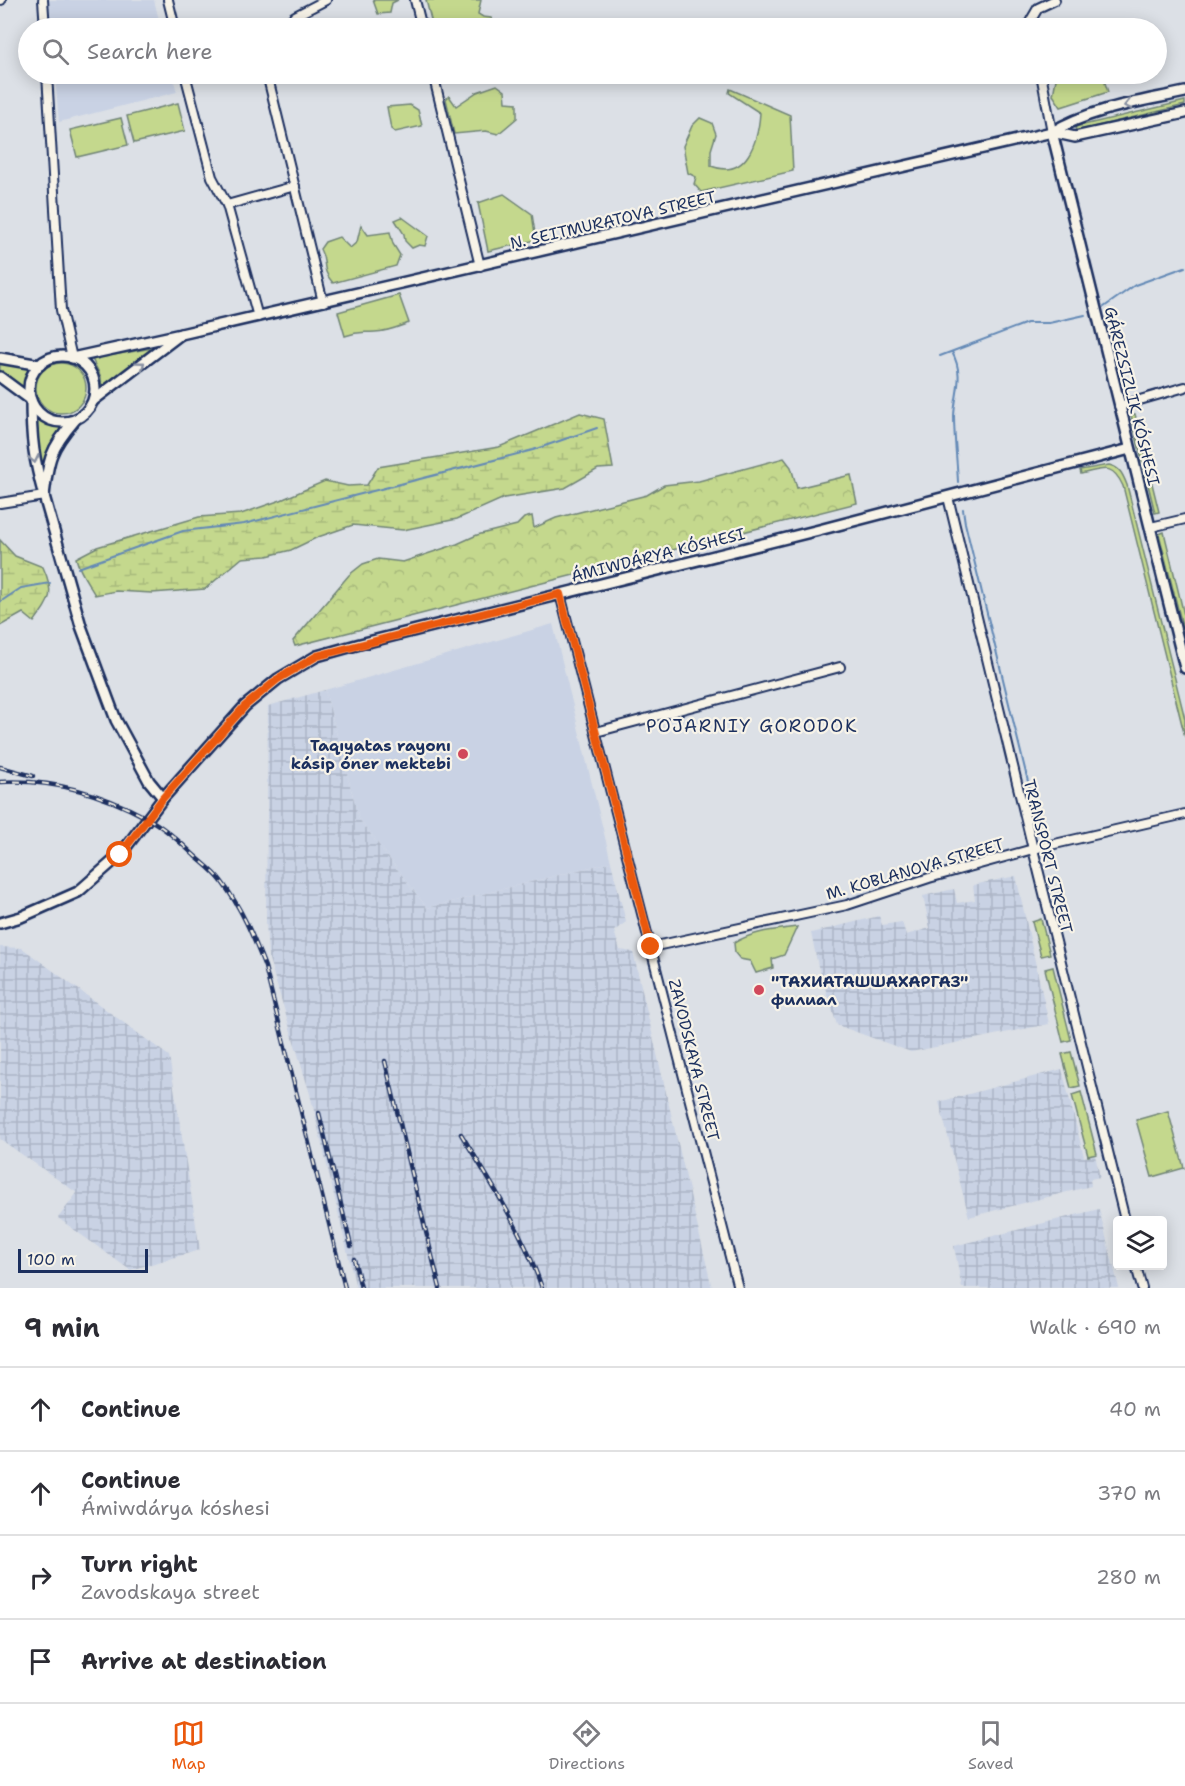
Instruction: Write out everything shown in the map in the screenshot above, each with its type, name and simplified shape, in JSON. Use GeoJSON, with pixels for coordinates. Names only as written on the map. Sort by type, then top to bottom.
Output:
{"type":"FeatureCollection","features":[{"type":"Feature","properties":{"kind":"street"},"geometry":{"type":"LineString","coordinates":[[43,0],[44,18]]}},
{"type":"Feature","properties":{"kind":"street"},"geometry":{"type":"LineString","coordinates":[[168,0],[172,18]]}},
{"type":"Feature","properties":{"kind":"street"},"geometry":{"type":"LineString","coordinates":[[293,18],[326,0]]}},
{"type":"Feature","properties":{"kind":"street"},"geometry":{"type":"LineString","coordinates":[[415,0],[420,18]]}},
{"type":"Feature","properties":{"kind":"street"},"geometry":{"type":"LineString","coordinates":[[1032,18],[1038,8],[1055,0]]}},
{"type":"Feature","properties":{"kind":"street"},"geometry":{"type":"LineString","coordinates":[[48,84],[62,310],[72,358]]}},
{"type":"Feature","properties":{"kind":"street"},"geometry":{"type":"LineString","coordinates":[[188,84],[212,177],[227,205],[258,317]]}},
{"type":"Feature","properties":{"kind":"street"},"geometry":{"type":"LineString","coordinates":[[270,84],[323,302]]}},
{"type":"Feature","properties":{"kind":"street"},"geometry":{"type":"LineString","coordinates":[[435,84],[480,266]]}},
{"type":"Feature","properties":{"kind":"street"},"geometry":{"type":"LineString","coordinates":[[1043,84],[1052,132]]}},
{"type":"Feature","properties":{"kind":"street"},"geometry":{"type":"LineString","coordinates":[[1052,132],[1068,122],[1090,114],[1185,92]]}},
{"type":"Feature","properties":{"kind":"street"},"geometry":{"type":"LineString","coordinates":[[1052,132],[1075,137],[1185,113]]}},
{"type":"Feature","properties":{"kind":"street","name":"N. SEITMURATOVA STREET"},"geometry":{"type":"LineString","coordinates":[[72,358],[480,266],[1052,132]]}},
{"type":"Feature","properties":{"kind":"street","name":"GÁREZSIZLIK KÓSHESI"},"geometry":{"type":"LineString","coordinates":[[1052,132],[1185,668]]}},
{"type":"Feature","properties":{"kind":"street"},"geometry":{"type":"LineString","coordinates":[[227,205],[295,186]]}},
{"type":"Feature","properties":{"kind":"street"},"geometry":{"type":"LineString","coordinates":[[44,496],[47,463],[60,437],[75,420],[83,415],[94,400],[181,334]]}},
{"type":"Feature","properties":{"kind":"street"},"geometry":{"type":"LineString","coordinates":[[94,400],[94,379],[89,370],[72,358],[55,357],[40,365],[31,382],[31,436],[34,459],[81,626],[116,720],[149,781],[163,798]]}},
{"type":"Feature","properties":{"kind":"street"},"geometry":{"type":"LineString","coordinates":[[0,358],[40,365]]}},
{"type":"Feature","properties":{"kind":"street"},"geometry":{"type":"LineString","coordinates":[[0,377],[31,400],[45,417],[64,422],[75,420]]}},
{"type":"Feature","properties":{"kind":"street"},"geometry":{"type":"LineString","coordinates":[[1119,406],[1185,387]]}},
{"type":"Feature","properties":{"kind":"street","name":"ÁMIWDÁRYA KÓSHESI"},"geometry":{"type":"LineString","coordinates":[[0,923],[21,917],[78,891],[120,855],[147,817],[245,706],[278,679],[317,656],[1130,449]]}},
{"type":"Feature","properties":{"kind":"street"},"geometry":{"type":"LineString","coordinates":[[0,504],[44,496]]}},
{"type":"Feature","properties":{"kind":"street","name":"TRANSPORT STREET"},"geometry":{"type":"LineString","coordinates":[[948,497],[1124,1216]]}},
{"type":"Feature","properties":{"kind":"street"},"geometry":{"type":"LineString","coordinates":[[1151,527],[1185,519]]}},
{"type":"Feature","properties":{"kind":"street","name":"ZAVODSKAYA STREET"},"geometry":{"type":"LineString","coordinates":[[560,594],[738,1288]]}},
{"type":"Feature","properties":{"kind":"street"},"geometry":{"type":"LineString","coordinates":[[596,732],[840,667]]}},
{"type":"Feature","properties":{"kind":"street","name":"M. KOBLANOVA STREET"},"geometry":{"type":"LineString","coordinates":[[651,947],[847,905],[928,878],[1033,849],[1185,814]]}},
{"type":"Feature","properties":{"kind":"street"},"geometry":{"type":"LineString","coordinates":[[1137,1270],[1142,1288]]}},
{"type":"Feature","properties":{"kind":"shaded area"},"geometry":{"type":"Polygon","coordinates":[[[49,0],[154,0],[158,18],[50,18],[49,0]]]}},
{"type":"Feature","properties":{"kind":"shaded area"},"geometry":{"type":"Polygon","coordinates":[[[56,84],[175,84],[177,92],[59,122],[56,84]]]}},
{"type":"Feature","properties":{"kind":"shaded area","name":"Taqıyatas rayonı kásip óner mektebi"},"geometry":{"type":"Polygon","coordinates":[[[553,624],[611,862],[427,908],[359,819],[325,690],[553,624]]]}},
{"type":"Feature","properties":{"kind":"shaded area"},"geometry":{"type":"Polygon","coordinates":[[[325,690],[359,819],[427,908],[611,862],[626,922],[614,931],[620,950],[633,952],[712,1288],[356,1288],[310,1094],[268,956],[266,921],[268,706],[325,690]]]}},
{"type":"Feature","properties":{"kind":"shaded area"},"geometry":{"type":"Polygon","coordinates":[[[1016,876],[1049,1024],[911,1052],[837,1025],[818,966],[811,933],[879,916],[882,925],[902,922],[906,935],[930,928],[923,896],[954,889],[957,903],[975,900],[973,885],[1016,876]]]}},
{"type":"Feature","properties":{"kind":"shaded area"},"geometry":{"type":"Polygon","coordinates":[[[0,947],[22,948],[169,1056],[200,1250],[130,1270],[58,1218],[77,1193],[0,1139],[0,947]]]}},
{"type":"Feature","properties":{"kind":"shaded area"},"geometry":{"type":"Polygon","coordinates":[[[1062,1069],[1084,1157],[1095,1155],[1100,1177],[1090,1179],[1091,1186],[969,1217],[939,1102],[1062,1069]]]}},
{"type":"Feature","properties":{"kind":"shaded area"},"geometry":{"type":"Polygon","coordinates":[[[1099,1209],[1119,1288],[962,1288],[954,1246],[1099,1209]]]}},
{"type":"Feature","properties":{"kind":"green space"},"geometry":{"type":"Polygon","coordinates":[[[373,0],[398,0],[392,3],[390,13],[378,14],[373,0]]]}},
{"type":"Feature","properties":{"kind":"green space"},"geometry":{"type":"Polygon","coordinates":[[[426,0],[481,0],[478,14],[491,18],[430,18],[426,0]]]}},
{"type":"Feature","properties":{"kind":"green space"},"geometry":{"type":"Polygon","coordinates":[[[1055,84],[1105,84],[1108,92],[1061,107],[1053,95],[1055,84]]]}},
{"type":"Feature","properties":{"kind":"green space"},"geometry":{"type":"Polygon","coordinates":[[[497,85],[505,91],[506,102],[517,103],[517,118],[498,134],[486,131],[454,134],[446,99],[449,96],[456,106],[477,92],[497,85]]]}},
{"type":"Feature","properties":{"kind":"green space"},"geometry":{"type":"Polygon","coordinates":[[[730,89],[790,115],[793,171],[701,192],[694,184],[696,177],[688,173],[683,146],[692,126],[700,118],[712,123],[716,134],[711,150],[711,166],[723,169],[734,168],[742,163],[757,135],[760,113],[729,93],[730,89]]]}},
{"type":"Feature","properties":{"kind":"green space"},"geometry":{"type":"Polygon","coordinates":[[[1185,101],[1185,105],[1076,131],[1075,127],[1185,101]]]}},
{"type":"Feature","properties":{"kind":"green space"},"geometry":{"type":"Polygon","coordinates":[[[178,103],[185,131],[134,143],[127,116],[178,103]]]}},
{"type":"Feature","properties":{"kind":"green space"},"geometry":{"type":"Polygon","coordinates":[[[410,105],[418,110],[422,126],[395,132],[391,129],[387,107],[410,105]]]}},
{"type":"Feature","properties":{"kind":"green space"},"geometry":{"type":"Polygon","coordinates":[[[121,118],[128,145],[77,157],[70,130],[121,118]]]}},
{"type":"Feature","properties":{"kind":"green space"},"geometry":{"type":"Polygon","coordinates":[[[504,194],[532,214],[536,240],[488,251],[478,203],[504,194]]]}},
{"type":"Feature","properties":{"kind":"green space"},"geometry":{"type":"Polygon","coordinates":[[[402,217],[428,236],[425,246],[419,245],[412,248],[405,241],[404,234],[395,220],[402,217]]]}},
{"type":"Feature","properties":{"kind":"green space"},"geometry":{"type":"Polygon","coordinates":[[[361,225],[368,235],[390,232],[393,244],[400,255],[396,266],[333,283],[325,269],[320,249],[325,242],[339,237],[350,248],[357,242],[361,225]]]}},
{"type":"Feature","properties":{"kind":"green space"},"geometry":{"type":"Polygon","coordinates":[[[399,295],[409,323],[383,331],[345,336],[338,312],[399,295]]]}},
{"type":"Feature","properties":{"kind":"green space"},"geometry":{"type":"Polygon","coordinates":[[[152,348],[102,386],[101,377],[92,359],[152,348]]]}},
{"type":"Feature","properties":{"kind":"green space"},"geometry":{"type":"Polygon","coordinates":[[[0,362],[34,367],[25,392],[0,371],[0,362]]]}},
{"type":"Feature","properties":{"kind":"green space"},"geometry":{"type":"Polygon","coordinates":[[[56,363],[66,363],[79,370],[86,383],[86,393],[79,406],[66,413],[56,413],[47,409],[40,402],[36,393],[36,383],[40,374],[47,367],[56,363]]]}},
{"type":"Feature","properties":{"kind":"green space"},"geometry":{"type":"Polygon","coordinates":[[[580,413],[604,419],[613,468],[598,469],[565,488],[504,498],[457,519],[403,530],[353,525],[318,537],[291,550],[267,556],[242,558],[205,589],[152,593],[116,591],[95,595],[77,563],[76,558],[97,547],[199,517],[241,514],[325,481],[348,486],[367,485],[378,467],[499,447],[580,413]]]}},
{"type":"Feature","properties":{"kind":"green space"},"geometry":{"type":"Polygon","coordinates":[[[1135,414],[1159,512],[1155,513],[1131,415],[1135,414]]]}},
{"type":"Feature","properties":{"kind":"green space"},"geometry":{"type":"Polygon","coordinates":[[[35,416],[45,423],[62,427],[49,446],[42,467],[38,450],[35,416]]]}},
{"type":"Feature","properties":{"kind":"green space"},"geometry":{"type":"Polygon","coordinates":[[[784,458],[791,467],[797,488],[851,475],[857,503],[295,646],[293,641],[349,575],[363,564],[378,559],[403,562],[477,535],[517,525],[524,518],[532,516],[534,528],[556,518],[647,495],[664,485],[699,481],[784,458]]]}},
{"type":"Feature","properties":{"kind":"green space"},"geometry":{"type":"Polygon","coordinates":[[[1109,465],[1118,470],[1127,485],[1185,719],[1185,737],[1123,486],[1111,470],[1101,469],[1081,474],[1080,470],[1109,465]]]}},
{"type":"Feature","properties":{"kind":"green space"},"geometry":{"type":"Polygon","coordinates":[[[1164,532],[1185,619],[1185,637],[1159,534],[1164,532]]]}},
{"type":"Feature","properties":{"kind":"green space"},"geometry":{"type":"Polygon","coordinates":[[[0,540],[15,556],[43,567],[50,590],[44,608],[34,622],[23,613],[0,626],[0,540]]]}},
{"type":"Feature","properties":{"kind":"green space"},"geometry":{"type":"Polygon","coordinates":[[[1041,919],[1050,954],[1041,956],[1032,922],[1041,919]]]}},
{"type":"Feature","properties":{"kind":"green space"},"geometry":{"type":"Polygon","coordinates":[[[797,927],[784,955],[772,959],[773,968],[756,973],[750,961],[740,959],[735,953],[734,943],[741,939],[764,932],[797,927]]]}},
{"type":"Feature","properties":{"kind":"green space"},"geometry":{"type":"Polygon","coordinates":[[[1053,967],[1071,1040],[1063,1042],[1045,969],[1053,967]]]}},
{"type":"Feature","properties":{"kind":"green space"},"geometry":{"type":"Polygon","coordinates":[[[1071,1052],[1080,1086],[1071,1088],[1062,1054],[1071,1052]]]}},
{"type":"Feature","properties":{"kind":"green space"},"geometry":{"type":"Polygon","coordinates":[[[1081,1092],[1097,1154],[1088,1156],[1072,1095],[1081,1092]]]}},
{"type":"Feature","properties":{"kind":"green space"},"geometry":{"type":"Polygon","coordinates":[[[1168,1111],[1184,1168],[1152,1177],[1136,1120],[1168,1111]]]}},
{"type":"Feature","properties":{"kind":"waterway"},"geometry":{"type":"LineString","coordinates":[[1104,307],[1135,285],[1185,267]]}},
{"type":"Feature","properties":{"kind":"waterway"},"geometry":{"type":"LineString","coordinates":[[940,356],[1027,323],[1049,323],[1085,315]]}},
{"type":"Feature","properties":{"kind":"waterway"},"geometry":{"type":"LineString","coordinates":[[952,352],[959,376],[954,416],[958,482]]}},
{"type":"Feature","properties":{"kind":"waterway"},"geometry":{"type":"LineString","coordinates":[[78,568],[183,531],[244,524],[533,450],[597,428]]}},
{"type":"Feature","properties":{"kind":"waterway"},"geometry":{"type":"LineString","coordinates":[[963,509],[1040,831]]}},
{"type":"Feature","properties":{"kind":"waterway"},"geometry":{"type":"LineString","coordinates":[[0,602],[21,588],[50,583]]}},
{"type":"Feature","properties":{"kind":"railway"},"geometry":{"type":"LineString","coordinates":[[0,767],[33,776]]}},
{"type":"Feature","properties":{"kind":"railway"},"geometry":{"type":"LineString","coordinates":[[0,782],[56,785],[75,789],[128,808],[172,835],[213,871],[229,892],[246,923],[265,967],[345,1288]]}},
{"type":"Feature","properties":{"kind":"railway"},"geometry":{"type":"LineString","coordinates":[[385,1061],[427,1236]]}},
{"type":"Feature","properties":{"kind":"railway"},"geometry":{"type":"LineString","coordinates":[[319,1113],[351,1246]]}},
{"type":"Feature","properties":{"kind":"railway"},"geometry":{"type":"LineString","coordinates":[[461,1134],[526,1247],[542,1288]]}},
{"type":"Feature","properties":{"kind":"railway"},"geometry":{"type":"LineString","coordinates":[[428,1240],[440,1288]]}},
{"type":"Feature","properties":{"kind":"railway"},"geometry":{"type":"LineString","coordinates":[[354,1259],[361,1288]]}},
{"type":"Feature","properties":{"kind":"place","name":"Taqıyatas rayonı kásip óner mektebi"},"geometry":{"type":"Point","coordinates":[463,754]}},
{"type":"Feature","properties":{"kind":"place","name":"\"ТАХИАТАШШАХАРГАЗ\" филиал"},"geometry":{"type":"Point","coordinates":[759,990]}},
{"type":"Feature","properties":{"kind":"district","name":"POJARNIY GORODOK"},"geometry":{"type":"Point","coordinates":[752,726]}},
{"type":"Feature","properties":{"kind":"route"},"geometry":{"type":"LineString","coordinates":[[120,855],[147,817],[245,706],[278,679],[317,656],[560,594],[651,947]]}}]}
